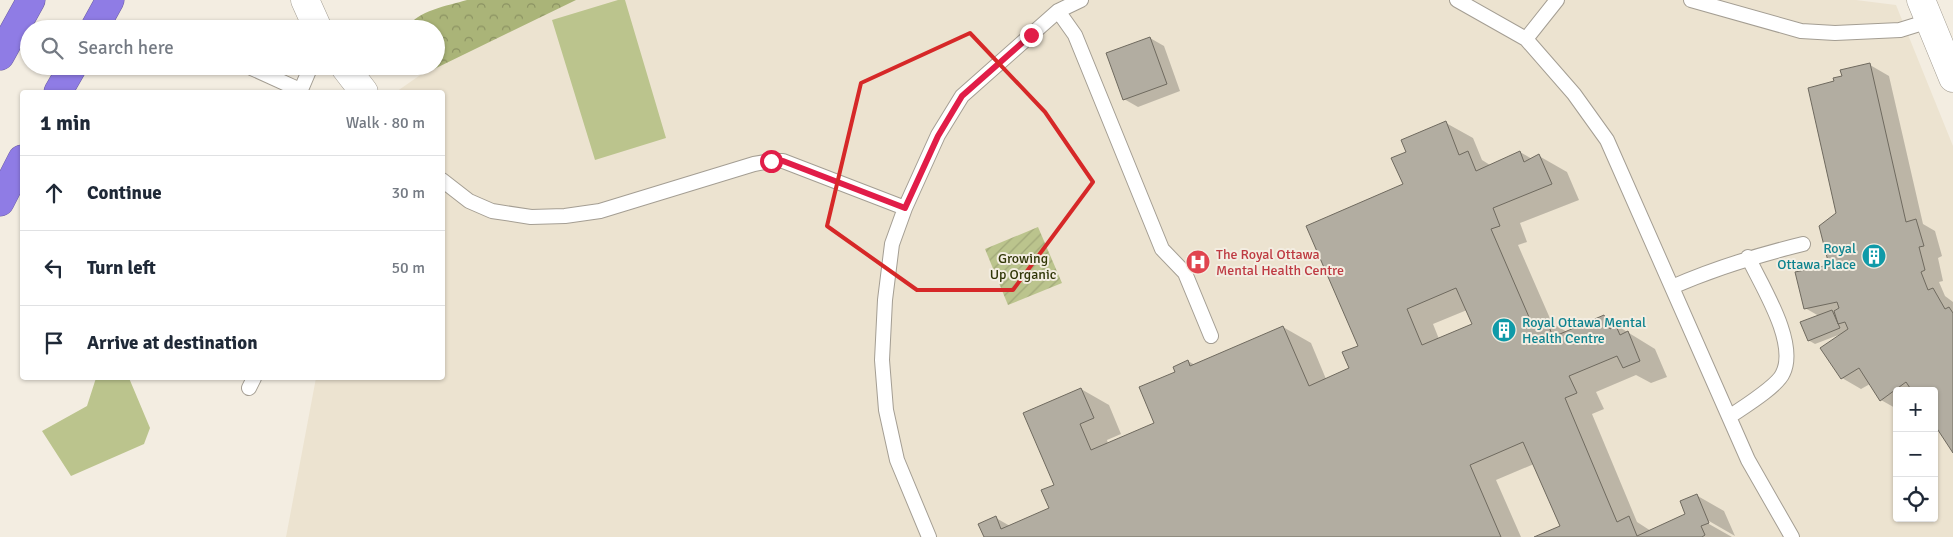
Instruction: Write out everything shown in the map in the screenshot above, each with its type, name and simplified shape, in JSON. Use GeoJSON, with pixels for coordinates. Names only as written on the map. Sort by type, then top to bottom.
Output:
{"type":"FeatureCollection","features":[{"type":"Feature","properties":{"kind":"highway"},"geometry":{"type":"LineString","coordinates":[[0,56],[31,0]]}},
{"type":"Feature","properties":{"kind":"highway"},"geometry":{"type":"LineString","coordinates":[[99,20],[110,0]]}},
{"type":"Feature","properties":{"kind":"highway"},"geometry":{"type":"LineString","coordinates":[[59,90],[68,75]]}},
{"type":"Feature","properties":{"kind":"highway"},"geometry":{"type":"LineString","coordinates":[[0,202],[20,163]]}},
{"type":"Feature","properties":{"kind":"street"},"geometry":{"type":"LineString","coordinates":[[305,0],[314,20]]}},
{"type":"Feature","properties":{"kind":"street"},"geometry":{"type":"LineString","coordinates":[[1925,11],[1953,78]]}},
{"type":"Feature","properties":{"kind":"street"},"geometry":{"type":"LineString","coordinates":[[351,75],[362,90]]}},
{"type":"Feature","properties":{"kind":"lane"},"geometry":{"type":"LineString","coordinates":[[929,537],[897,460],[886,410],[882,360],[885,300],[892,244],[905,208],[938,136],[962,96],[1058,11],[1081,0]]}},
{"type":"Feature","properties":{"kind":"lane"},"geometry":{"type":"LineString","coordinates":[[1457,0],[1526,39],[1574,94],[1607,140],[1748,460],[1792,537]]}},
{"type":"Feature","properties":{"kind":"lane"},"geometry":{"type":"LineString","coordinates":[[1526,39],[1557,0]]}},
{"type":"Feature","properties":{"kind":"lane"},"geometry":{"type":"LineString","coordinates":[[1691,0],[1801,31],[1835,33],[1900,30],[1925,11]]}},
{"type":"Feature","properties":{"kind":"lane"},"geometry":{"type":"LineString","coordinates":[[1058,11],[1075,35],[1162,249],[1185,273],[1211,336]]}},
{"type":"Feature","properties":{"kind":"lane"},"geometry":{"type":"LineString","coordinates":[[266,75],[298,90]]}},
{"type":"Feature","properties":{"kind":"lane"},"geometry":{"type":"LineString","coordinates":[[300,90],[307,75]]}},
{"type":"Feature","properties":{"kind":"lane"},"geometry":{"type":"LineString","coordinates":[[445,182],[469,201],[492,211],[531,217],[565,216],[600,211],[754,164],[783,161],[905,208]]}},
{"type":"Feature","properties":{"kind":"lane"},"geometry":{"type":"LineString","coordinates":[[1672,287],[1704,272],[1748,257],[1803,244]]}},
{"type":"Feature","properties":{"kind":"lane"},"geometry":{"type":"LineString","coordinates":[[1729,417],[1757,398],[1783,375],[1786,362],[1782,330],[1748,257]]}},
{"type":"Feature","properties":{"kind":"highlighted area"},"geometry":{"type":"Polygon","coordinates":[[[970,33],[1045,112],[1093,182],[1013,290],[917,290],[827,226],[861,83],[970,33]]]}},
{"type":"Feature","properties":{"kind":"shaded area","name":"The Royal Ottawa Mental Health Centre"},"geometry":{"type":"Polygon","coordinates":[[[553,0],[1856,0],[1896,5],[1953,146],[1953,537],[286,537],[316,380],[445,380],[445,90],[399,90],[420,75],[445,75],[445,59],[553,0]]]}},
{"type":"Feature","properties":{"kind":"green space"},"geometry":{"type":"Polygon","coordinates":[[[467,0],[576,0],[445,64],[445,20],[414,20],[425,13],[467,0]]]}},
{"type":"Feature","properties":{"kind":"green space"},"geometry":{"type":"Polygon","coordinates":[[[618,0],[625,0],[666,138],[595,160],[552,20],[618,0]]]}},
{"type":"Feature","properties":{"kind":"green space","name":"Growing Up Organic"},"geometry":{"type":"Polygon","coordinates":[[[1038,227],[1062,283],[1008,305],[985,249],[1038,227]]]}},
{"type":"Feature","properties":{"kind":"green space"},"geometry":{"type":"Polygon","coordinates":[[[95,380],[130,380],[150,428],[144,444],[71,476],[42,431],[87,406],[95,380]]]}},
{"type":"Feature","properties":{"kind":"building"},"geometry":{"type":"Polygon","coordinates":[[[1150,37],[1167,84],[1123,100],[1106,53],[1150,37]]]}},
{"type":"Feature","properties":{"kind":"building","name":"Royal Ottawa Place"},"geometry":{"type":"Polygon","coordinates":[[[1870,63],[1906,222],[1916,219],[1924,246],[1919,247],[1925,270],[1921,272],[1928,290],[1933,288],[1945,309],[1949,307],[1953,313],[1953,453],[1938,430],[1938,387],[1909,387],[1906,382],[1899,387],[1893,387],[1893,392],[1880,401],[1859,368],[1841,379],[1820,348],[1848,329],[1845,322],[1838,324],[1834,311],[1839,308],[1837,302],[1804,309],[1795,272],[1829,265],[1819,226],[1836,213],[1808,88],[1834,81],[1833,78],[1842,76],[1840,70],[1870,63]]]}},
{"type":"Feature","properties":{"kind":"building","name":"Royal Ottawa Mental Health Centre"},"geometry":{"type":"Polygon","coordinates":[[[1446,121],[1459,155],[1468,151],[1476,171],[1520,151],[1524,162],[1539,154],[1552,184],[1493,208],[1500,226],[1491,229],[1532,324],[1546,319],[1553,337],[1604,315],[1610,329],[1616,326],[1620,335],[1628,331],[1640,361],[1623,368],[1617,356],[1569,376],[1577,393],[1565,398],[1617,522],[1629,516],[1637,536],[1685,514],[1680,501],[1697,494],[1709,523],[1701,526],[1705,535],[1702,537],[1534,537],[1560,526],[1523,442],[1470,465],[1501,537],[984,537],[978,524],[996,516],[1001,529],[1049,508],[1041,490],[1054,485],[1023,413],[1081,388],[1094,418],[1080,424],[1091,450],[1154,423],[1139,387],[1175,372],[1173,367],[1188,360],[1190,366],[1283,326],[1309,386],[1349,368],[1342,352],[1358,346],[1306,226],[1403,184],[1391,158],[1406,152],[1401,140],[1446,121]],[[1456,288],[1407,309],[1422,345],[1472,324],[1456,288]]]}},
{"type":"Feature","properties":{"kind":"building"},"geometry":{"type":"Polygon","coordinates":[[[1832,310],[1840,328],[1808,341],[1800,322],[1832,310]]]}},
{"type":"Feature","properties":{"kind":"place","name":"Royal Ottawa Place"},"geometry":{"type":"Point","coordinates":[1874,256]}},
{"type":"Feature","properties":{"kind":"place","name":"The Royal Ottawa Mental Health Centre"},"geometry":{"type":"Point","coordinates":[1198,262]}},
{"type":"Feature","properties":{"kind":"place","name":"Royal Ottawa Mental Health Centre"},"geometry":{"type":"Point","coordinates":[1504,330]}},
{"type":"Feature","properties":{"kind":"route"},"geometry":{"type":"LineString","coordinates":[[771,161],[783,161],[905,208],[938,136],[962,96],[1031,35]]}}]}
